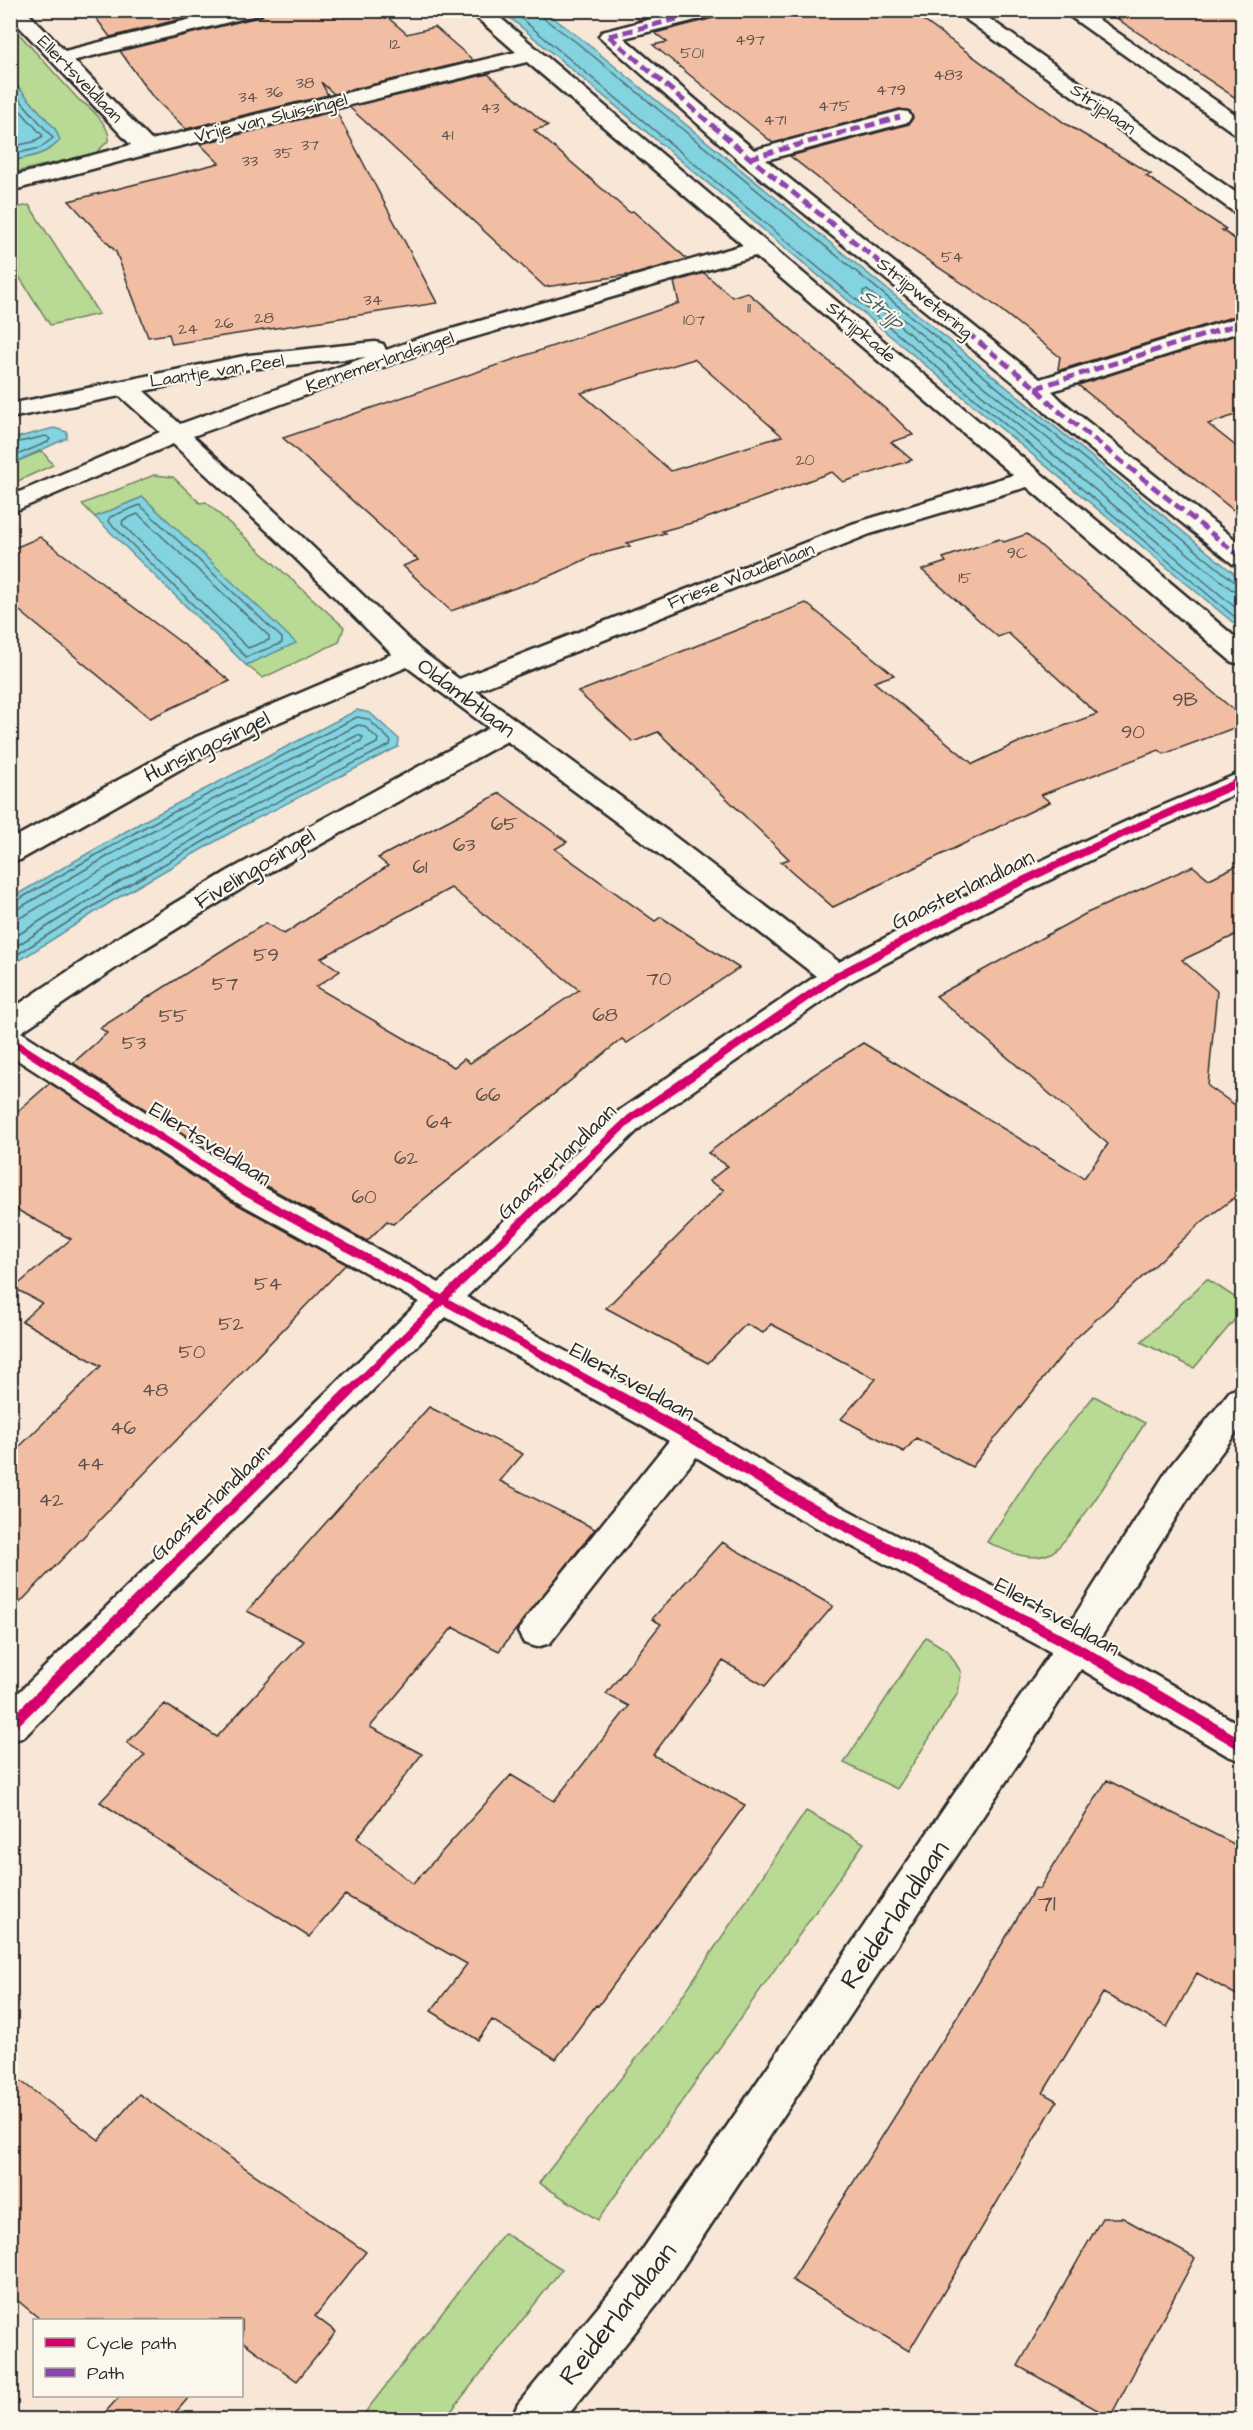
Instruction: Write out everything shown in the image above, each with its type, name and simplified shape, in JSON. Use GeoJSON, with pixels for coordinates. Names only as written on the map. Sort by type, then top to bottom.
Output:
{"type":"FeatureCollection","features":[{"type":"Feature","properties":{"kind":"street"},"geometry":{"type":"LineString","coordinates":[[60,58],[254,10]]}},
{"type":"Feature","properties":{"kind":"street","name":"Strijpkade"},"geometry":{"type":"LineString","coordinates":[[478,10],[759,248],[866,335],[1029,478],[1242,656]]}},
{"type":"Feature","properties":{"kind":"street","name":"Strijpwetering"},"geometry":{"type":"LineString","coordinates":[[713,10],[609,36],[750,158],[1036,388],[1054,408],[1242,558]]}},
{"type":"Feature","properties":{"kind":"street","name":"Strijplaan"},"geometry":{"type":"LineString","coordinates":[[963,10],[1242,207]]}},
{"type":"Feature","properties":{"kind":"street"},"geometry":{"type":"LineString","coordinates":[[1071,10],[1242,128]]}},
{"type":"Feature","properties":{"kind":"street","name":"Ellertsveldlaan"},"geometry":{"type":"LineString","coordinates":[[10,14],[22,18],[146,148]]}},
{"type":"Feature","properties":{"kind":"street","name":"Vrije van Sluissingel"},"geometry":{"type":"LineString","coordinates":[[10,184],[146,148],[531,55]]}},
{"type":"Feature","properties":{"kind":"street"},"geometry":{"type":"LineString","coordinates":[[750,158],[900,117]]}},
{"type":"Feature","properties":{"kind":"street","name":"Kennemerlandsingel"},"geometry":{"type":"LineString","coordinates":[[10,505],[176,434],[425,344],[759,248]]}},
{"type":"Feature","properties":{"kind":"street"},"geometry":{"type":"LineString","coordinates":[[1036,388],[1242,322]]}},
{"type":"Feature","properties":{"kind":"street","name":"Laantje van Peel"},"geometry":{"type":"LineString","coordinates":[[10,411],[249,362],[425,344]]}},
{"type":"Feature","properties":{"kind":"street","name":"Oldambtlaan"},"geometry":{"type":"LineString","coordinates":[[124,386],[286,535],[410,656],[660,840],[837,976]]}},
{"type":"Feature","properties":{"kind":"street","name":"Friese Woudenlaan"},"geometry":{"type":"LineString","coordinates":[[457,689],[861,529],[1029,478]]}},
{"type":"Feature","properties":{"kind":"street","name":"Hunsingosingel"},"geometry":{"type":"LineString","coordinates":[[10,853],[206,743],[410,656]]}},
{"type":"Feature","properties":{"kind":"street","name":"Fivelingosingel"},"geometry":{"type":"LineString","coordinates":[[10,1025],[151,931],[260,866],[348,814],[508,729]]}},
{"type":"Feature","properties":{"kind":"street","name":"Gaasterlandlaan"},"geometry":{"type":"LineString","coordinates":[[10,1726],[552,1192],[631,1118],[837,976],[984,900],[1139,826],[1242,781]]}},
{"type":"Feature","properties":{"kind":"street","name":"Ellertsveldlaan"},"geometry":{"type":"LineString","coordinates":[[10,1041],[244,1191],[692,1437],[793,1498],[1075,1647],[1242,1745]]}},
{"type":"Feature","properties":{"kind":"street","name":"Reiderlandlaan"},"geometry":{"type":"LineString","coordinates":[[534,2420],[645,2286],[1075,1647],[1181,1479],[1242,1400]]}},
{"type":"Feature","properties":{"kind":"street"},"geometry":{"type":"LineString","coordinates":[[537,1632],[692,1437]]}},
{"type":"Feature","properties":{"kind":"green space"},"geometry":{"type":"Polygon","coordinates":[[[11,25],[103,123],[109,140],[96,153],[11,173],[11,161],[44,152],[60,140],[55,129],[11,79],[11,25]]]}},
{"type":"Feature","properties":{"kind":"green space"},"geometry":{"type":"Polygon","coordinates":[[[29,205],[99,314],[50,325],[11,264],[11,209],[29,205]]]}},
{"type":"Feature","properties":{"kind":"green space"},"geometry":{"type":"Polygon","coordinates":[[[42,451],[53,465],[11,484],[11,464],[42,451]]]}},
{"type":"Feature","properties":{"kind":"green space"},"geometry":{"type":"Polygon","coordinates":[[[154,475],[173,477],[200,503],[206,502],[344,627],[339,642],[263,678],[246,665],[295,643],[143,497],[95,517],[82,504],[154,475]]]}},
{"type":"Feature","properties":{"kind":"green space"},"geometry":{"type":"Polygon","coordinates":[[[1207,1279],[1242,1302],[1242,1311],[1194,1368],[1141,1342],[1207,1279]]]}},
{"type":"Feature","properties":{"kind":"green space"},"geometry":{"type":"Polygon","coordinates":[[[1094,1396],[1145,1423],[1084,1515],[1070,1534],[1049,1554],[1025,1556],[987,1542],[1040,1462],[1094,1396]]]}},
{"type":"Feature","properties":{"kind":"green space"},"geometry":{"type":"Polygon","coordinates":[[[926,1637],[948,1651],[961,1672],[958,1693],[897,1789],[844,1763],[926,1637]]]}},
{"type":"Feature","properties":{"kind":"green space"},"geometry":{"type":"Polygon","coordinates":[[[806,1811],[864,1843],[598,2220],[539,2183],[665,2022],[806,1811]]]}},
{"type":"Feature","properties":{"kind":"green space"},"geometry":{"type":"Polygon","coordinates":[[[504,2233],[562,2269],[445,2419],[360,2419],[504,2233]]]}},
{"type":"Feature","properties":{"kind":"water","name":"Strijp"},"geometry":{"type":"Polygon","coordinates":[[[502,11],[544,11],[579,37],[1242,580],[1242,630],[502,11]]]}},
{"type":"Feature","properties":{"kind":"water"},"geometry":{"type":"Polygon","coordinates":[[[11,79],[55,129],[60,140],[44,152],[11,161],[11,79]]]}},
{"type":"Feature","properties":{"kind":"water"},"geometry":{"type":"Polygon","coordinates":[[[54,428],[67,432],[67,438],[11,464],[11,439],[54,428]]]}},
{"type":"Feature","properties":{"kind":"water"},"geometry":{"type":"Polygon","coordinates":[[[143,497],[296,643],[246,665],[95,517],[143,497]]]}},
{"type":"Feature","properties":{"kind":"water"},"geometry":{"type":"Polygon","coordinates":[[[357,710],[370,713],[399,739],[398,747],[242,826],[114,900],[11,966],[11,898],[142,822],[357,710]]]}},
{"type":"Feature","properties":{"kind":"building"},"geometry":{"type":"Polygon","coordinates":[[[90,10],[216,10],[110,37],[90,10]]]}},
{"type":"Feature","properties":{"kind":"building"},"geometry":{"type":"Polygon","coordinates":[[[266,10],[379,10],[407,34],[435,27],[473,60],[334,94],[321,82],[328,95],[186,129],[152,96],[120,51],[262,16],[266,10]]]}},
{"type":"Feature","properties":{"kind":"building"},"geometry":{"type":"Polygon","coordinates":[[[627,10],[675,10],[639,20],[627,10]]]}},
{"type":"Feature","properties":{"kind":"building"},"geometry":{"type":"Polygon","coordinates":[[[725,10],[909,10],[1066,124],[1151,174],[1146,176],[1226,229],[1222,230],[1242,244],[1242,314],[1058,369],[1060,357],[988,300],[897,240],[790,156],[909,124],[913,118],[910,111],[899,109],[773,143],[653,45],[667,42],[655,33],[721,16],[725,10]]]}},
{"type":"Feature","properties":{"kind":"building"},"geometry":{"type":"Polygon","coordinates":[[[1104,10],[1242,10],[1242,102],[1104,10]]]}},
{"type":"Feature","properties":{"kind":"building"},"geometry":{"type":"Polygon","coordinates":[[[488,74],[548,126],[534,130],[629,212],[633,211],[687,259],[635,274],[545,287],[349,107],[488,74]]]}},
{"type":"Feature","properties":{"kind":"building"},"geometry":{"type":"Polygon","coordinates":[[[336,111],[437,303],[172,344],[169,334],[148,337],[116,252],[69,201],[219,163],[200,144],[336,111]]]}},
{"type":"Feature","properties":{"kind":"building"},"geometry":{"type":"Polygon","coordinates":[[[704,273],[732,297],[747,292],[888,411],[913,435],[891,442],[912,460],[843,482],[832,472],[699,521],[662,531],[665,533],[627,543],[630,546],[592,556],[557,573],[451,611],[403,566],[418,560],[283,438],[679,303],[674,282],[704,273]],[[694,359],[581,393],[671,471],[782,436],[694,359]]]}},
{"type":"Feature","properties":{"kind":"building"},"geometry":{"type":"Polygon","coordinates":[[[1242,333],[1242,413],[1208,424],[1242,451],[1242,517],[1078,385],[1242,333]]]}},
{"type":"Feature","properties":{"kind":"building"},"geometry":{"type":"Polygon","coordinates":[[[1027,534],[1242,717],[1242,725],[1164,754],[1159,750],[1041,795],[1050,802],[833,907],[781,862],[789,859],[658,732],[633,742],[578,692],[806,603],[894,675],[874,682],[973,764],[1017,743],[1097,714],[1008,633],[998,637],[922,570],[946,562],[943,558],[999,539],[1004,542],[1027,534]]]}},
{"type":"Feature","properties":{"kind":"building"},"geometry":{"type":"Polygon","coordinates":[[[40,537],[230,681],[150,718],[10,603],[10,550],[40,537]]]}},
{"type":"Feature","properties":{"kind":"building"},"geometry":{"type":"Polygon","coordinates":[[[500,793],[567,842],[555,849],[655,921],[661,917],[739,968],[627,1043],[622,1039],[393,1224],[387,1221],[367,1241],[257,1181],[73,1063],[107,1033],[100,1028],[266,923],[284,934],[388,866],[378,858],[500,793]],[[451,888],[321,958],[340,971],[316,987],[454,1067],[464,1059],[470,1063],[579,990],[451,888]]]}},
{"type":"Feature","properties":{"kind":"building"},"geometry":{"type":"Polygon","coordinates":[[[1242,863],[1242,932],[1182,960],[1217,991],[1208,1086],[1242,1110],[1242,1192],[1203,1221],[1075,1339],[972,1467],[916,1438],[904,1452],[841,1419],[876,1379],[771,1324],[763,1333],[746,1324],[708,1363],[606,1308],[724,1190],[709,1181],[728,1166],[708,1153],[810,1077],[863,1043],[1084,1178],[1108,1144],[936,996],[1087,913],[1193,866],[1209,879],[1242,863]]]}},
{"type":"Feature","properties":{"kind":"building"},"geometry":{"type":"Polygon","coordinates":[[[50,1083],[231,1201],[346,1264],[10,1613],[10,1456],[101,1366],[22,1321],[42,1303],[14,1288],[71,1239],[10,1206],[10,1118],[50,1083]]]}},
{"type":"Feature","properties":{"kind":"building"},"geometry":{"type":"Polygon","coordinates":[[[429,1407],[523,1454],[500,1481],[595,1529],[499,1651],[453,1627],[370,1727],[422,1754],[357,1838],[413,1884],[511,1775],[554,1801],[629,1706],[606,1694],[661,1624],[652,1619],[722,1542],[833,1606],[765,1686],[723,1661],[653,1755],[745,1805],[598,2006],[596,2005],[556,2059],[492,2020],[478,2040],[431,2011],[467,1964],[345,1895],[309,1937],[100,1802],[145,1755],[127,1743],[165,1704],[217,1737],[304,1641],[247,1611],[429,1407]]]}},
{"type":"Feature","properties":{"kind":"building"},"geometry":{"type":"Polygon","coordinates":[[[1107,1780],[1242,1848],[1242,1998],[1197,1973],[1167,2027],[1103,1993],[1043,2093],[1057,2101],[909,2351],[792,2280],[986,1971],[1035,1888],[1039,1889],[1107,1780]]]}},
{"type":"Feature","properties":{"kind":"building"},"geometry":{"type":"Polygon","coordinates":[[[10,2073],[99,2140],[139,2094],[366,2252],[315,2316],[336,2332],[297,2381],[243,2342],[243,2319],[40,2319],[10,2294],[10,2073]]]}},
{"type":"Feature","properties":{"kind":"building"},"geometry":{"type":"Polygon","coordinates":[[[1102,2218],[1123,2218],[1195,2258],[1110,2417],[1018,2366],[1102,2218]]]}},
{"type":"Feature","properties":{"kind":"building"},"geometry":{"type":"Polygon","coordinates":[[[119,2397],[189,2397],[169,2420],[98,2420],[119,2397]]]}},
{"type":"Feature","properties":{"kind":"marked path"},"geometry":{"type":"LineString","coordinates":[[609,36],[713,10]]}},
{"type":"Feature","properties":{"kind":"marked path"},"geometry":{"type":"LineString","coordinates":[[609,36],[750,158],[1036,388],[1055,408],[1242,558]]}},
{"type":"Feature","properties":{"kind":"marked path"},"geometry":{"type":"LineString","coordinates":[[750,158],[900,117]]}},
{"type":"Feature","properties":{"kind":"marked path"},"geometry":{"type":"LineString","coordinates":[[1036,388],[1242,323]]}},
{"type":"Feature","properties":{"kind":"cycle path"},"geometry":{"type":"LineString","coordinates":[[10,1726],[552,1192],[631,1118],[837,976],[974,904],[1139,826],[1242,781]]}},
{"type":"Feature","properties":{"kind":"cycle path"},"geometry":{"type":"LineString","coordinates":[[10,1040],[244,1191],[692,1437],[793,1498],[1075,1647],[1242,1745]]}}]}
